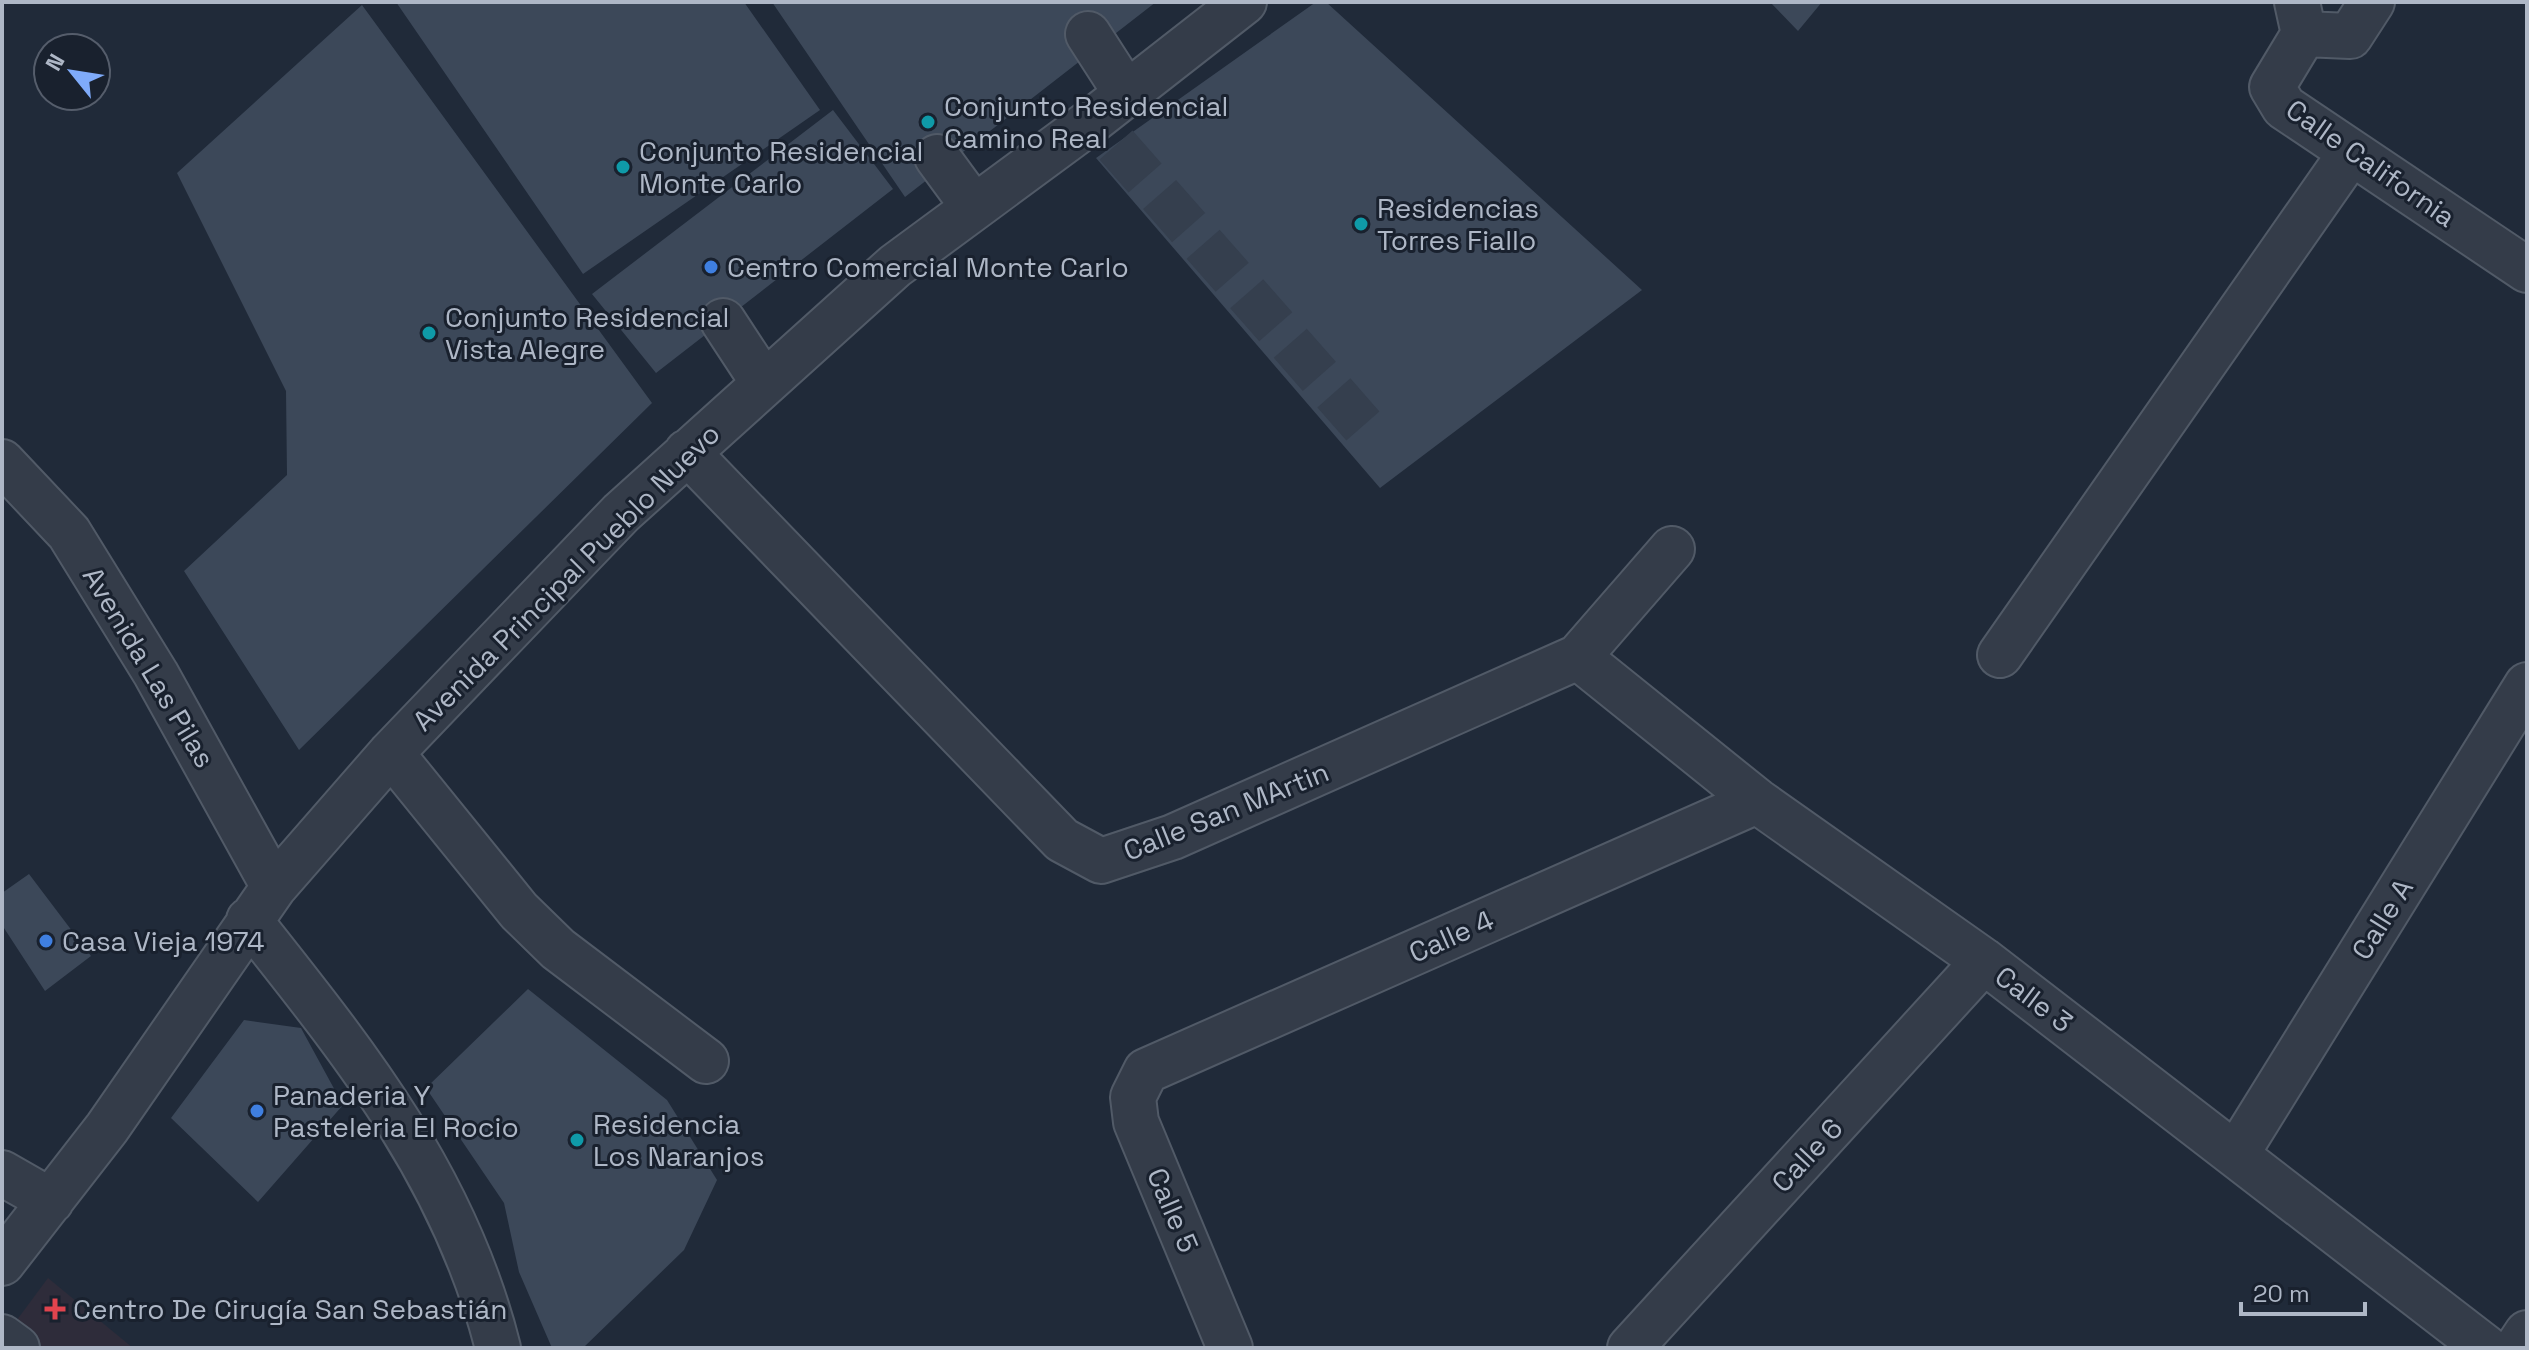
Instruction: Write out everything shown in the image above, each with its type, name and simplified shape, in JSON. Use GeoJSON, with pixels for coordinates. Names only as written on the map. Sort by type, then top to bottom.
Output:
{"type":"FeatureCollection","features":[{"type":"Feature","properties":{"kind":"street","name":"Avenida Principal Pueblo Nuevo"},"geometry":{"type":"LineString","coordinates":[[2,1263],[107,1128],[261,903],[391,753],[621,513],[895,266],[973,206],[1104,132],[1126,93],[1244,2]]}},
{"type":"Feature","properties":{"kind":"street","name":"Calle California"},"geometry":{"type":"LineString","coordinates":[[2372,2],[2350,36],[2301,18],[2272,87],[2284,107],[2527,270]]}},
{"type":"Feature","properties":{"kind":"street"},"geometry":{"type":"LineString","coordinates":[[1088,34],[1126,93]]}},
{"type":"Feature","properties":{"kind":"street"},"geometry":{"type":"LineString","coordinates":[[2000,655],[2350,154]]}},
{"type":"Feature","properties":{"kind":"street"},"geometry":{"type":"LineString","coordinates":[[937,157],[973,206]]}},
{"type":"Feature","properties":{"kind":"street"},"geometry":{"type":"LineString","coordinates":[[723,321],[763,382]]}},
{"type":"Feature","properties":{"kind":"street","name":"Calle San MArtin"},"geometry":{"type":"LineString","coordinates":[[687,452],[1062,840],[1101,861],[1187,831],[1578,657],[1672,549]]}},
{"type":"Feature","properties":{"kind":"street","name":"Avenida Las Pilas"},"geometry":{"type":"LineString","coordinates":[[2,462],[69,533],[156,674],[261,903],[426,1165],[460,1229],[498,1348]]}},
{"type":"Feature","properties":{"kind":"street","name":"Calle 3"},"geometry":{"type":"LineString","coordinates":[[1578,657],[1757,801],[1984,961],[2237,1153],[2486,1348]]}},
{"type":"Feature","properties":{"kind":"street","name":"Calle A"},"geometry":{"type":"LineString","coordinates":[[2237,1153],[2527,685]]}},
{"type":"Feature","properties":{"kind":"street"},"geometry":{"type":"LineString","coordinates":[[391,753],[538,930],[577,965],[706,1061]]}},
{"type":"Feature","properties":{"kind":"street","name":"Calle 4"},"geometry":{"type":"LineString","coordinates":[[1146,1071],[1757,801]]}},
{"type":"Feature","properties":{"kind":"street","name":"Calle 6"},"geometry":{"type":"LineString","coordinates":[[1630,1348],[1984,961]]}},
{"type":"Feature","properties":{"kind":"street","name":"Calle 5"},"geometry":{"type":"LineString","coordinates":[[1146,1071],[1133,1097],[1136,1122],[1230,1348]]}},
{"type":"Feature","properties":{"kind":"street"},"geometry":{"type":"LineString","coordinates":[[2,1173],[51,1201]]}},
{"type":"Feature","properties":{"kind":"street"},"geometry":{"type":"LineString","coordinates":[[2517,1348],[2527,1333]]}},
{"type":"Feature","properties":{"kind":"street"},"geometry":{"type":"LineString","coordinates":[[2,1337],[17,1348]]}},
{"type":"Feature","properties":{"kind":"shaded area","name":"Centro De Cirugía San Sebastián"},"geometry":{"type":"Polygon","coordinates":[[[48,1278],[133,1348],[2,1348],[2,1340],[48,1278]]]}},
{"type":"Feature","properties":{"kind":"building","name":"Conjunto Residencial Monte Carlo"},"geometry":{"type":"Polygon","coordinates":[[[396,2],[744,2],[820,110],[583,274],[396,2]]]}},
{"type":"Feature","properties":{"kind":"building","name":"Conjunto Residencial Camino Real"},"geometry":{"type":"Polygon","coordinates":[[[772,2],[1156,2],[905,197],[772,2]]]}},
{"type":"Feature","properties":{"kind":"building","name":"Residencias Torres Fiallo"},"geometry":{"type":"Polygon","coordinates":[[[1316,2],[1326,2],[1642,290],[1380,488],[1096,158],[1316,2]]]}},
{"type":"Feature","properties":{"kind":"building"},"geometry":{"type":"Polygon","coordinates":[[[1770,2],[1822,2],[1798,31],[1770,2]]]}},
{"type":"Feature","properties":{"kind":"building","name":"Conjunto Residencial Vista Alegre"},"geometry":{"type":"Polygon","coordinates":[[[362,5],[652,403],[299,750],[184,571],[287,475],[286,391],[177,173],[362,5]]]}},
{"type":"Feature","properties":{"kind":"building","name":"Centro Comercial Monte Carlo"},"geometry":{"type":"Polygon","coordinates":[[[833,110],[893,189],[656,373],[592,294],[833,110]]]}},
{"type":"Feature","properties":{"kind":"building","name":"Casa Vieja 1974"},"geometry":{"type":"Polygon","coordinates":[[[29,874],[91,956],[45,991],[2,925],[2,893],[29,874]]]}},
{"type":"Feature","properties":{"kind":"building","name":"Residencia Los Naranjos"},"geometry":{"type":"Polygon","coordinates":[[[528,989],[667,1100],[717,1180],[684,1250],[583,1348],[552,1348],[519,1272],[504,1203],[426,1088],[528,989]]]}},
{"type":"Feature","properties":{"kind":"building","name":"Panaderia Y Pasteleria El Rocio"},"geometry":{"type":"Polygon","coordinates":[[[244,1020],[301,1028],[343,1105],[258,1202],[171,1118],[244,1020]]]}},
{"type":"Feature","properties":{"kind":"tunnel"},"geometry":{"type":"LineString","coordinates":[[1116,145],[1377,442]]}},
{"type":"Feature","properties":{"kind":"place","name":"Conjunto Residencial Camino Real"},"geometry":{"type":"Point","coordinates":[928,122]}},
{"type":"Feature","properties":{"kind":"place","name":"Conjunto Residencial Monte Carlo"},"geometry":{"type":"Point","coordinates":[623,167]}},
{"type":"Feature","properties":{"kind":"place","name":"Residencias Torres Fiallo"},"geometry":{"type":"Point","coordinates":[1361,224]}},
{"type":"Feature","properties":{"kind":"place","name":"Centro Comercial Monte Carlo"},"geometry":{"type":"Point","coordinates":[711,267]}},
{"type":"Feature","properties":{"kind":"place","name":"Conjunto Residencial Vista Alegre"},"geometry":{"type":"Point","coordinates":[429,333]}},
{"type":"Feature","properties":{"kind":"place","name":"Casa Vieja 1974"},"geometry":{"type":"Point","coordinates":[46,941]}},
{"type":"Feature","properties":{"kind":"place","name":"Panaderia Y Pasteleria El Rocio"},"geometry":{"type":"Point","coordinates":[257,1111]}},
{"type":"Feature","properties":{"kind":"place","name":"Residencia Los Naranjos"},"geometry":{"type":"Point","coordinates":[577,1140]}},
{"type":"Feature","properties":{"kind":"place","name":"Centro De Cirugía San Sebastián"},"geometry":{"type":"Point","coordinates":[55,1309]}}]}
